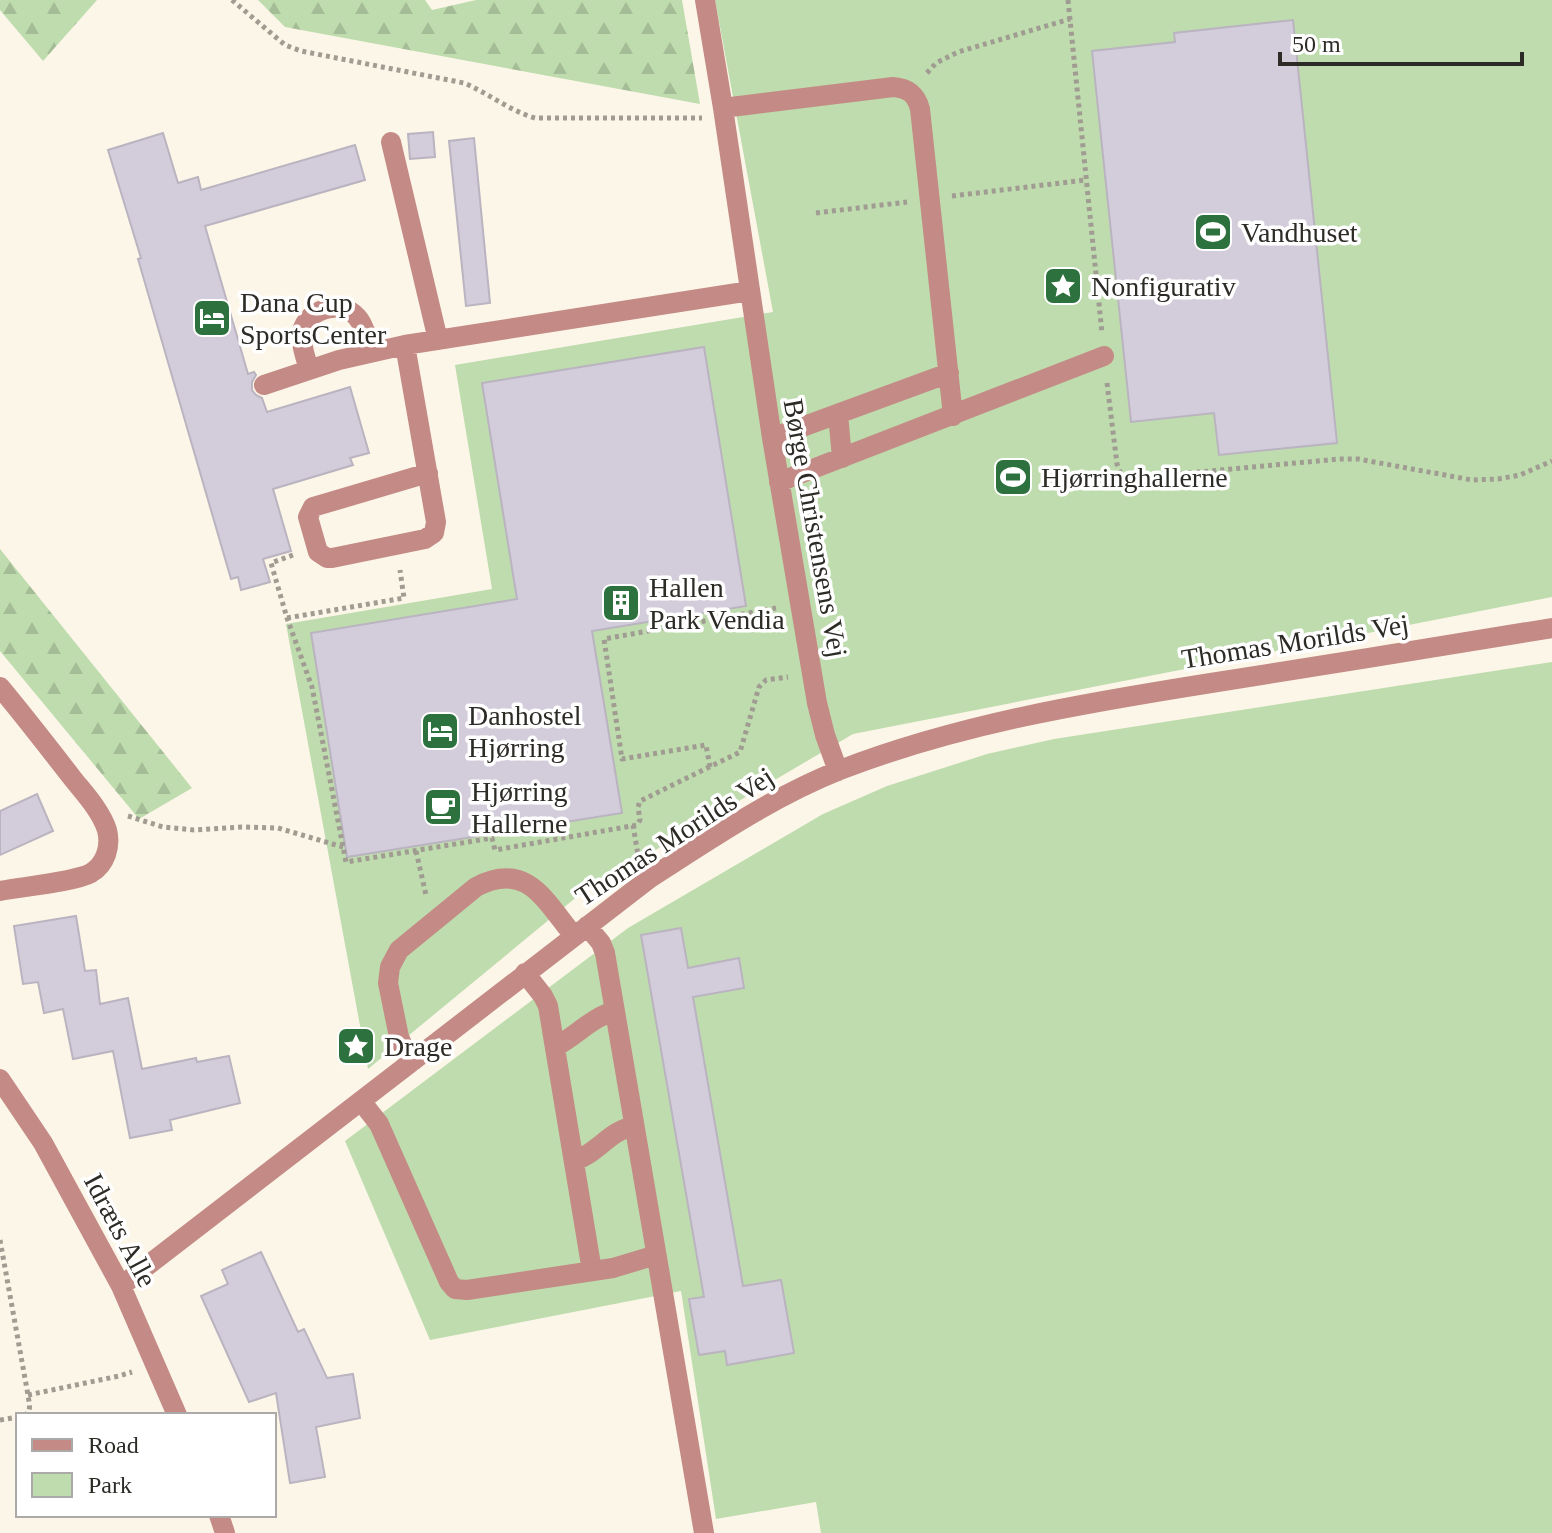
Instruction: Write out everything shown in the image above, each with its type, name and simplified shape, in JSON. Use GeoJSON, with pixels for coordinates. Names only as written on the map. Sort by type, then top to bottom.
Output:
{"type":"FeatureCollection","features":[{"type":"Feature","properties":{"kind":"street","name":"Børge Christensens Vej"},"geometry":{"type":"LineString","coordinates":[[705,0],[779,482],[817,703],[838,771]]}},
{"type":"Feature","properties":{"kind":"street"},"geometry":{"type":"LineString","coordinates":[[724,113],[893,87],[903,88],[917,100],[953,416]]}},
{"type":"Feature","properties":{"kind":"street"},"geometry":{"type":"LineString","coordinates":[[391,142],[438,340]]}},
{"type":"Feature","properties":{"kind":"street"},"geometry":{"type":"LineString","coordinates":[[264,385],[371,352],[405,345],[750,291]]}},
{"type":"Feature","properties":{"kind":"street"},"geometry":{"type":"LineString","coordinates":[[309,370],[302,331],[314,314],[325,309],[337,307],[349,310],[358,317],[371,352]]}},
{"type":"Feature","properties":{"kind":"street"},"geometry":{"type":"LineString","coordinates":[[405,345],[428,473],[436,522],[434,533],[430,537],[332,558],[322,556],[316,548],[308,517],[313,507],[428,473]]}},
{"type":"Feature","properties":{"kind":"street"},"geometry":{"type":"LineString","coordinates":[[779,482],[1104,356]]}},
{"type":"Feature","properties":{"kind":"street"},"geometry":{"type":"LineString","coordinates":[[772,438],[949,373]]}},
{"type":"Feature","properties":{"kind":"street"},"geometry":{"type":"LineString","coordinates":[[838,414],[842,458]]}},
{"type":"Feature","properties":{"kind":"street","name":"Thomas Morilds Vej"},"geometry":{"type":"LineString","coordinates":[[121,1286],[650,878],[742,819],[838,771],[964,730],[1107,700],[1552,628]]}},
{"type":"Feature","properties":{"kind":"street"},"geometry":{"type":"LineString","coordinates":[[0,687],[100,817],[109,840],[108,851],[91,873],[0,891]]}},
{"type":"Feature","properties":{"kind":"street"},"geometry":{"type":"LineString","coordinates":[[413,1061],[399,1037],[388,983],[390,967],[399,950],[476,887],[506,877],[521,880],[604,948],[704,1533]]}},
{"type":"Feature","properties":{"kind":"street"},"geometry":{"type":"LineString","coordinates":[[525,973],[548,1006],[592,1271]]}},
{"type":"Feature","properties":{"kind":"street"},"geometry":{"type":"LineString","coordinates":[[555,1047],[603,1014],[615,1011]]}},
{"type":"Feature","properties":{"kind":"street","name":"Idræts Alle"},"geometry":{"type":"LineString","coordinates":[[0,1079],[43,1143],[121,1286],[176,1413]]}},
{"type":"Feature","properties":{"kind":"street"},"geometry":{"type":"LineString","coordinates":[[361,1101],[379,1124],[449,1282],[455,1289],[467,1290],[613,1268],[656,1255]]}},
{"type":"Feature","properties":{"kind":"street"},"geometry":{"type":"LineString","coordinates":[[574,1161],[587,1157],[618,1130],[634,1126]]}},
{"type":"Feature","properties":{"kind":"path"},"geometry":{"type":"LineString","coordinates":[[232,0],[285,45],[301,51],[464,83],[535,118],[724,113]]}},
{"type":"Feature","properties":{"kind":"path"},"geometry":{"type":"LineString","coordinates":[[1068,0],[1115,456],[1120,472],[1134,478],[1358,459],[1472,480],[1520,475],[1552,461]]}},
{"type":"Feature","properties":{"kind":"path"},"geometry":{"type":"LineString","coordinates":[[911,93],[936,63],[958,52],[1070,19]]}},
{"type":"Feature","properties":{"kind":"path"},"geometry":{"type":"LineString","coordinates":[[316,548],[271,563],[312,687],[346,862],[492,838],[495,850],[637,825],[640,823],[640,801],[740,752],[762,683],[812,672]]}},
{"type":"Feature","properties":{"kind":"path"},"geometry":{"type":"LineString","coordinates":[[287,618],[404,598],[402,580]]}},
{"type":"Feature","properties":{"kind":"path"},"geometry":{"type":"LineString","coordinates":[[710,767],[706,745],[622,759],[604,639],[801,604]]}},
{"type":"Feature","properties":{"kind":"path"},"geometry":{"type":"LineString","coordinates":[[100,817],[117,814],[163,827],[194,830],[278,828],[343,847]]}},
{"type":"Feature","properties":{"kind":"path"},"geometry":{"type":"LineString","coordinates":[[416,851],[425,894],[441,915]]}},
{"type":"Feature","properties":{"kind":"path"},"geometry":{"type":"LineString","coordinates":[[0,1240],[28,1395],[28,1413]]}},
{"type":"Feature","properties":{"kind":"path"},"geometry":{"type":"LineString","coordinates":[[28,1395],[119,1376],[155,1364]]}},
{"type":"Feature","properties":{"kind":"green space"},"geometry":{"type":"Polygon","coordinates":[[[0,0],[97,0],[43,61],[0,10],[0,0]]]}},
{"type":"Feature","properties":{"kind":"green space"},"geometry":{"type":"Polygon","coordinates":[[[258,0],[425,0],[432,10],[476,0],[682,0],[700,104],[285,27],[258,0]]]}},
{"type":"Feature","properties":{"kind":"green space","name":"Hjørringhallerne"},"geometry":{"type":"Polygon","coordinates":[[[715,0],[1552,0],[1552,597],[853,734],[579,895],[368,1069],[286,624],[492,589],[455,365],[773,312],[715,0]]]}},
{"type":"Feature","properties":{"kind":"green space"},"geometry":{"type":"Polygon","coordinates":[[[0,549],[192,788],[139,819],[0,651],[0,549]]]}},
{"type":"Feature","properties":{"kind":"green space"},"geometry":{"type":"Polygon","coordinates":[[[1552,662],[1552,1533],[821,1533],[816,1502],[716,1519],[681,1291],[430,1340],[345,1141],[628,928],[823,814],[887,786],[987,754],[1054,739],[1552,662]]]}},
{"type":"Feature","properties":{"kind":"building","name":"Vandhuset"},"geometry":{"type":"Polygon","coordinates":[[[1293,20],[1337,443],[1219,455],[1214,413],[1131,422],[1092,51],[1175,42],[1174,33],[1293,20]]]}},
{"type":"Feature","properties":{"kind":"building"},"geometry":{"type":"Polygon","coordinates":[[[433,132],[435,157],[410,159],[408,134],[433,132]]]}},
{"type":"Feature","properties":{"kind":"building"},"geometry":{"type":"Polygon","coordinates":[[[163,133],[178,183],[198,177],[201,190],[355,145],[365,180],[205,226],[248,374],[254,372],[256,375],[252,390],[262,398],[267,412],[350,387],[369,453],[350,458],[353,465],[273,489],[291,551],[263,559],[270,582],[241,590],[238,577],[231,579],[108,150],[163,133]]]}},
{"type":"Feature","properties":{"kind":"building"},"geometry":{"type":"Polygon","coordinates":[[[474,138],[490,303],[466,306],[449,141],[474,138]]]}},
{"type":"Feature","properties":{"kind":"building","name":"Hallen Park Vendia"},"geometry":{"type":"Polygon","coordinates":[[[704,347],[746,606],[592,631],[622,813],[347,857],[311,633],[517,599],[482,383],[704,347]]]}},
{"type":"Feature","properties":{"kind":"building"},"geometry":{"type":"Polygon","coordinates":[[[37,794],[53,831],[0,855],[0,811],[37,794]]]}},
{"type":"Feature","properties":{"kind":"building"},"geometry":{"type":"Polygon","coordinates":[[[76,916],[85,971],[96,970],[100,1004],[128,998],[142,1069],[196,1058],[197,1062],[229,1056],[240,1103],[170,1120],[172,1130],[130,1138],[113,1051],[73,1059],[63,1009],[44,1013],[38,982],[23,984],[14,926],[76,916]]]}},
{"type":"Feature","properties":{"kind":"building"},"geometry":{"type":"Polygon","coordinates":[[[681,928],[688,968],[739,958],[744,988],[693,997],[743,1286],[781,1280],[794,1353],[727,1365],[725,1351],[699,1355],[689,1299],[704,1297],[641,935],[681,928]]]}},
{"type":"Feature","properties":{"kind":"building"},"geometry":{"type":"Polygon","coordinates":[[[261,1252],[298,1332],[304,1329],[327,1378],[353,1374],[360,1418],[316,1427],[325,1477],[290,1483],[276,1393],[249,1402],[201,1296],[228,1284],[222,1270],[261,1252]]]}},
{"type":"Feature","properties":{"kind":"place","name":"Vandhuset"},"geometry":{"type":"Point","coordinates":[1213,232]}},
{"type":"Feature","properties":{"kind":"place","name":"Nonfigurativ"},"geometry":{"type":"Point","coordinates":[1063,286]}},
{"type":"Feature","properties":{"kind":"place","name":"Dana Cup SportsCenter"},"geometry":{"type":"Point","coordinates":[212,318]}},
{"type":"Feature","properties":{"kind":"place","name":"Hjørringhallerne"},"geometry":{"type":"Point","coordinates":[1013,477]}},
{"type":"Feature","properties":{"kind":"place","name":"Hallen Park Vendia"},"geometry":{"type":"Point","coordinates":[621,603]}},
{"type":"Feature","properties":{"kind":"place","name":"Danhostel Hjørring"},"geometry":{"type":"Point","coordinates":[440,731]}},
{"type":"Feature","properties":{"kind":"place","name":"Hjørring Hallerne"},"geometry":{"type":"Point","coordinates":[443,807]}},
{"type":"Feature","properties":{"kind":"place","name":"Drage"},"geometry":{"type":"Point","coordinates":[356,1046]}}]}
